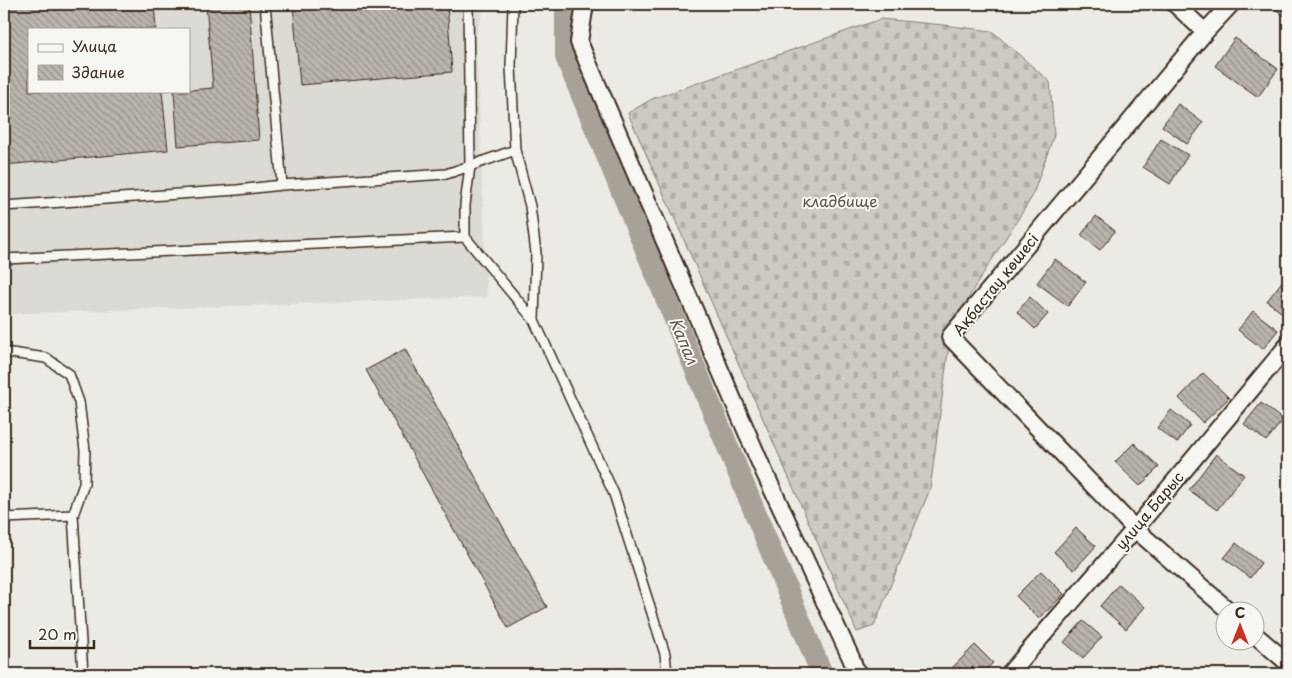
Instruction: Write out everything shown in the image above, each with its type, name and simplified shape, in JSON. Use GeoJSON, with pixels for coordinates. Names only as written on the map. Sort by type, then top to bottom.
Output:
{"type":"FeatureCollection","features":[{"type":"Feature","properties":{"kind":"street"},"geometry":{"type":"LineString","coordinates":[[584,4],[579,42],[761,465],[858,674]]}},
{"type":"Feature","properties":{"kind":"street"},"geometry":{"type":"LineString","coordinates":[[1175,4],[1205,32]]}},
{"type":"Feature","properties":{"kind":"street","name":"Ақбастау көшесі"},"geometry":{"type":"LineString","coordinates":[[1217,600],[1135,529],[950,337],[1205,32],[1231,4]]}},
{"type":"Feature","properties":{"kind":"street","name":"улица Барыс"},"geometry":{"type":"LineString","coordinates":[[1009,674],[1135,529],[1288,345]]}},
{"type":"Feature","properties":{"kind":"street"},"geometry":{"type":"LineString","coordinates":[[1264,643],[1288,663]]}},
{"type":"Feature","properties":{"kind":"lane"},"geometry":{"type":"LineString","coordinates":[[265,4],[282,186]]}},
{"type":"Feature","properties":{"kind":"lane"},"geometry":{"type":"LineString","coordinates":[[468,4],[470,166],[465,204],[465,237],[534,320],[614,494],[665,654],[667,674]]}},
{"type":"Feature","properties":{"kind":"lane"},"geometry":{"type":"LineString","coordinates":[[513,4],[511,66],[515,150],[530,206],[536,253],[534,320]]}},
{"type":"Feature","properties":{"kind":"lane"},"geometry":{"type":"LineString","coordinates":[[4,206],[446,174],[515,150]]}},
{"type":"Feature","properties":{"kind":"lane"},"geometry":{"type":"LineString","coordinates":[[4,259],[465,237]]}},
{"type":"Feature","properties":{"kind":"lane"},"geometry":{"type":"LineString","coordinates":[[4,352],[46,358],[69,374],[79,402],[85,450],[84,484],[73,515],[83,674]]}},
{"type":"Feature","properties":{"kind":"lane"},"geometry":{"type":"LineString","coordinates":[[4,518],[73,515]]}},
{"type":"Feature","properties":{"kind":"shaded area"},"geometry":{"type":"Polygon","coordinates":[[[4,4],[485,4],[476,35],[487,297],[4,314],[4,4]]]}},
{"type":"Feature","properties":{"kind":"green space","name":"кладбище"},"geometry":{"type":"Polygon","coordinates":[[[881,19],[992,31],[1050,82],[1054,135],[1032,197],[972,291],[950,337],[930,489],[874,626],[857,632],[628,113],[652,99],[881,19]]]}},
{"type":"Feature","properties":{"kind":"building"},"geometry":{"type":"Polygon","coordinates":[[[4,4],[154,4],[156,28],[28,28],[28,92],[162,92],[168,150],[4,165],[4,4]]]}},
{"type":"Feature","properties":{"kind":"building"},"geometry":{"type":"Polygon","coordinates":[[[206,4],[249,4],[259,140],[178,146],[174,92],[190,92],[190,90],[213,88],[206,4]]]}},
{"type":"Feature","properties":{"kind":"building"},"geometry":{"type":"Polygon","coordinates":[[[293,4],[447,4],[452,72],[300,85],[293,4]]]}},
{"type":"Feature","properties":{"kind":"building"},"geometry":{"type":"Polygon","coordinates":[[[1269,4],[1288,4],[1288,17],[1287,18],[1269,4]]]}},
{"type":"Feature","properties":{"kind":"building"},"geometry":{"type":"Polygon","coordinates":[[[1235,38],[1278,69],[1258,97],[1215,66],[1235,38]]]}},
{"type":"Feature","properties":{"kind":"building"},"geometry":{"type":"Polygon","coordinates":[[[1178,104],[1203,123],[1187,144],[1162,126],[1178,104]]]}},
{"type":"Feature","properties":{"kind":"building"},"geometry":{"type":"Polygon","coordinates":[[[1161,139],[1188,155],[1170,184],[1143,167],[1161,139]]]}},
{"type":"Feature","properties":{"kind":"building"},"geometry":{"type":"Polygon","coordinates":[[[1096,216],[1115,231],[1100,250],[1081,235],[1096,216]]]}},
{"type":"Feature","properties":{"kind":"building"},"geometry":{"type":"Polygon","coordinates":[[[1055,259],[1086,282],[1068,306],[1037,283],[1055,259]]]}},
{"type":"Feature","properties":{"kind":"building"},"geometry":{"type":"Polygon","coordinates":[[[1284,279],[1288,282],[1287,317],[1267,301],[1284,279]]]}},
{"type":"Feature","properties":{"kind":"building"},"geometry":{"type":"Polygon","coordinates":[[[1030,297],[1048,314],[1035,329],[1017,312],[1030,297]]]}},
{"type":"Feature","properties":{"kind":"building"},"geometry":{"type":"Polygon","coordinates":[[[1253,311],[1278,330],[1263,349],[1238,330],[1253,311]]]}},
{"type":"Feature","properties":{"kind":"building"},"geometry":{"type":"Polygon","coordinates":[[[405,349],[547,607],[508,628],[366,370],[405,349]]]}},
{"type":"Feature","properties":{"kind":"building"},"geometry":{"type":"Polygon","coordinates":[[[1203,373],[1229,398],[1203,423],[1179,398],[1203,373]]]}},
{"type":"Feature","properties":{"kind":"building"},"geometry":{"type":"Polygon","coordinates":[[[1261,403],[1283,420],[1266,441],[1244,424],[1261,403]]]}},
{"type":"Feature","properties":{"kind":"building"},"geometry":{"type":"Polygon","coordinates":[[[1171,410],[1190,425],[1177,443],[1157,428],[1171,410]]]}},
{"type":"Feature","properties":{"kind":"building"},"geometry":{"type":"Polygon","coordinates":[[[1134,443],[1159,467],[1140,486],[1115,462],[1134,443]]]}},
{"type":"Feature","properties":{"kind":"building"},"geometry":{"type":"Polygon","coordinates":[[[1216,454],[1244,475],[1217,510],[1189,490],[1216,454]]]}},
{"type":"Feature","properties":{"kind":"building"},"geometry":{"type":"Polygon","coordinates":[[[1076,528],[1096,546],[1074,570],[1054,552],[1076,528]]]}},
{"type":"Feature","properties":{"kind":"building"},"geometry":{"type":"Polygon","coordinates":[[[1236,543],[1261,563],[1250,578],[1224,558],[1236,543]]]}},
{"type":"Feature","properties":{"kind":"building"},"geometry":{"type":"Polygon","coordinates":[[[1041,571],[1064,594],[1039,619],[1016,596],[1041,571]]]}},
{"type":"Feature","properties":{"kind":"building"},"geometry":{"type":"Polygon","coordinates":[[[1119,584],[1145,607],[1126,629],[1100,606],[1119,584]]]}},
{"type":"Feature","properties":{"kind":"building"},"geometry":{"type":"Polygon","coordinates":[[[1083,621],[1102,637],[1083,658],[1064,642],[1083,621]]]}},
{"type":"Feature","properties":{"kind":"building"},"geometry":{"type":"Polygon","coordinates":[[[975,645],[993,663],[981,674],[947,673],[975,645]]]}},
{"type":"Feature","properties":{"kind":"waterway","name":"Капал"},"geometry":{"type":"LineString","coordinates":[[567,4],[566,57],[822,674]]}}]}
